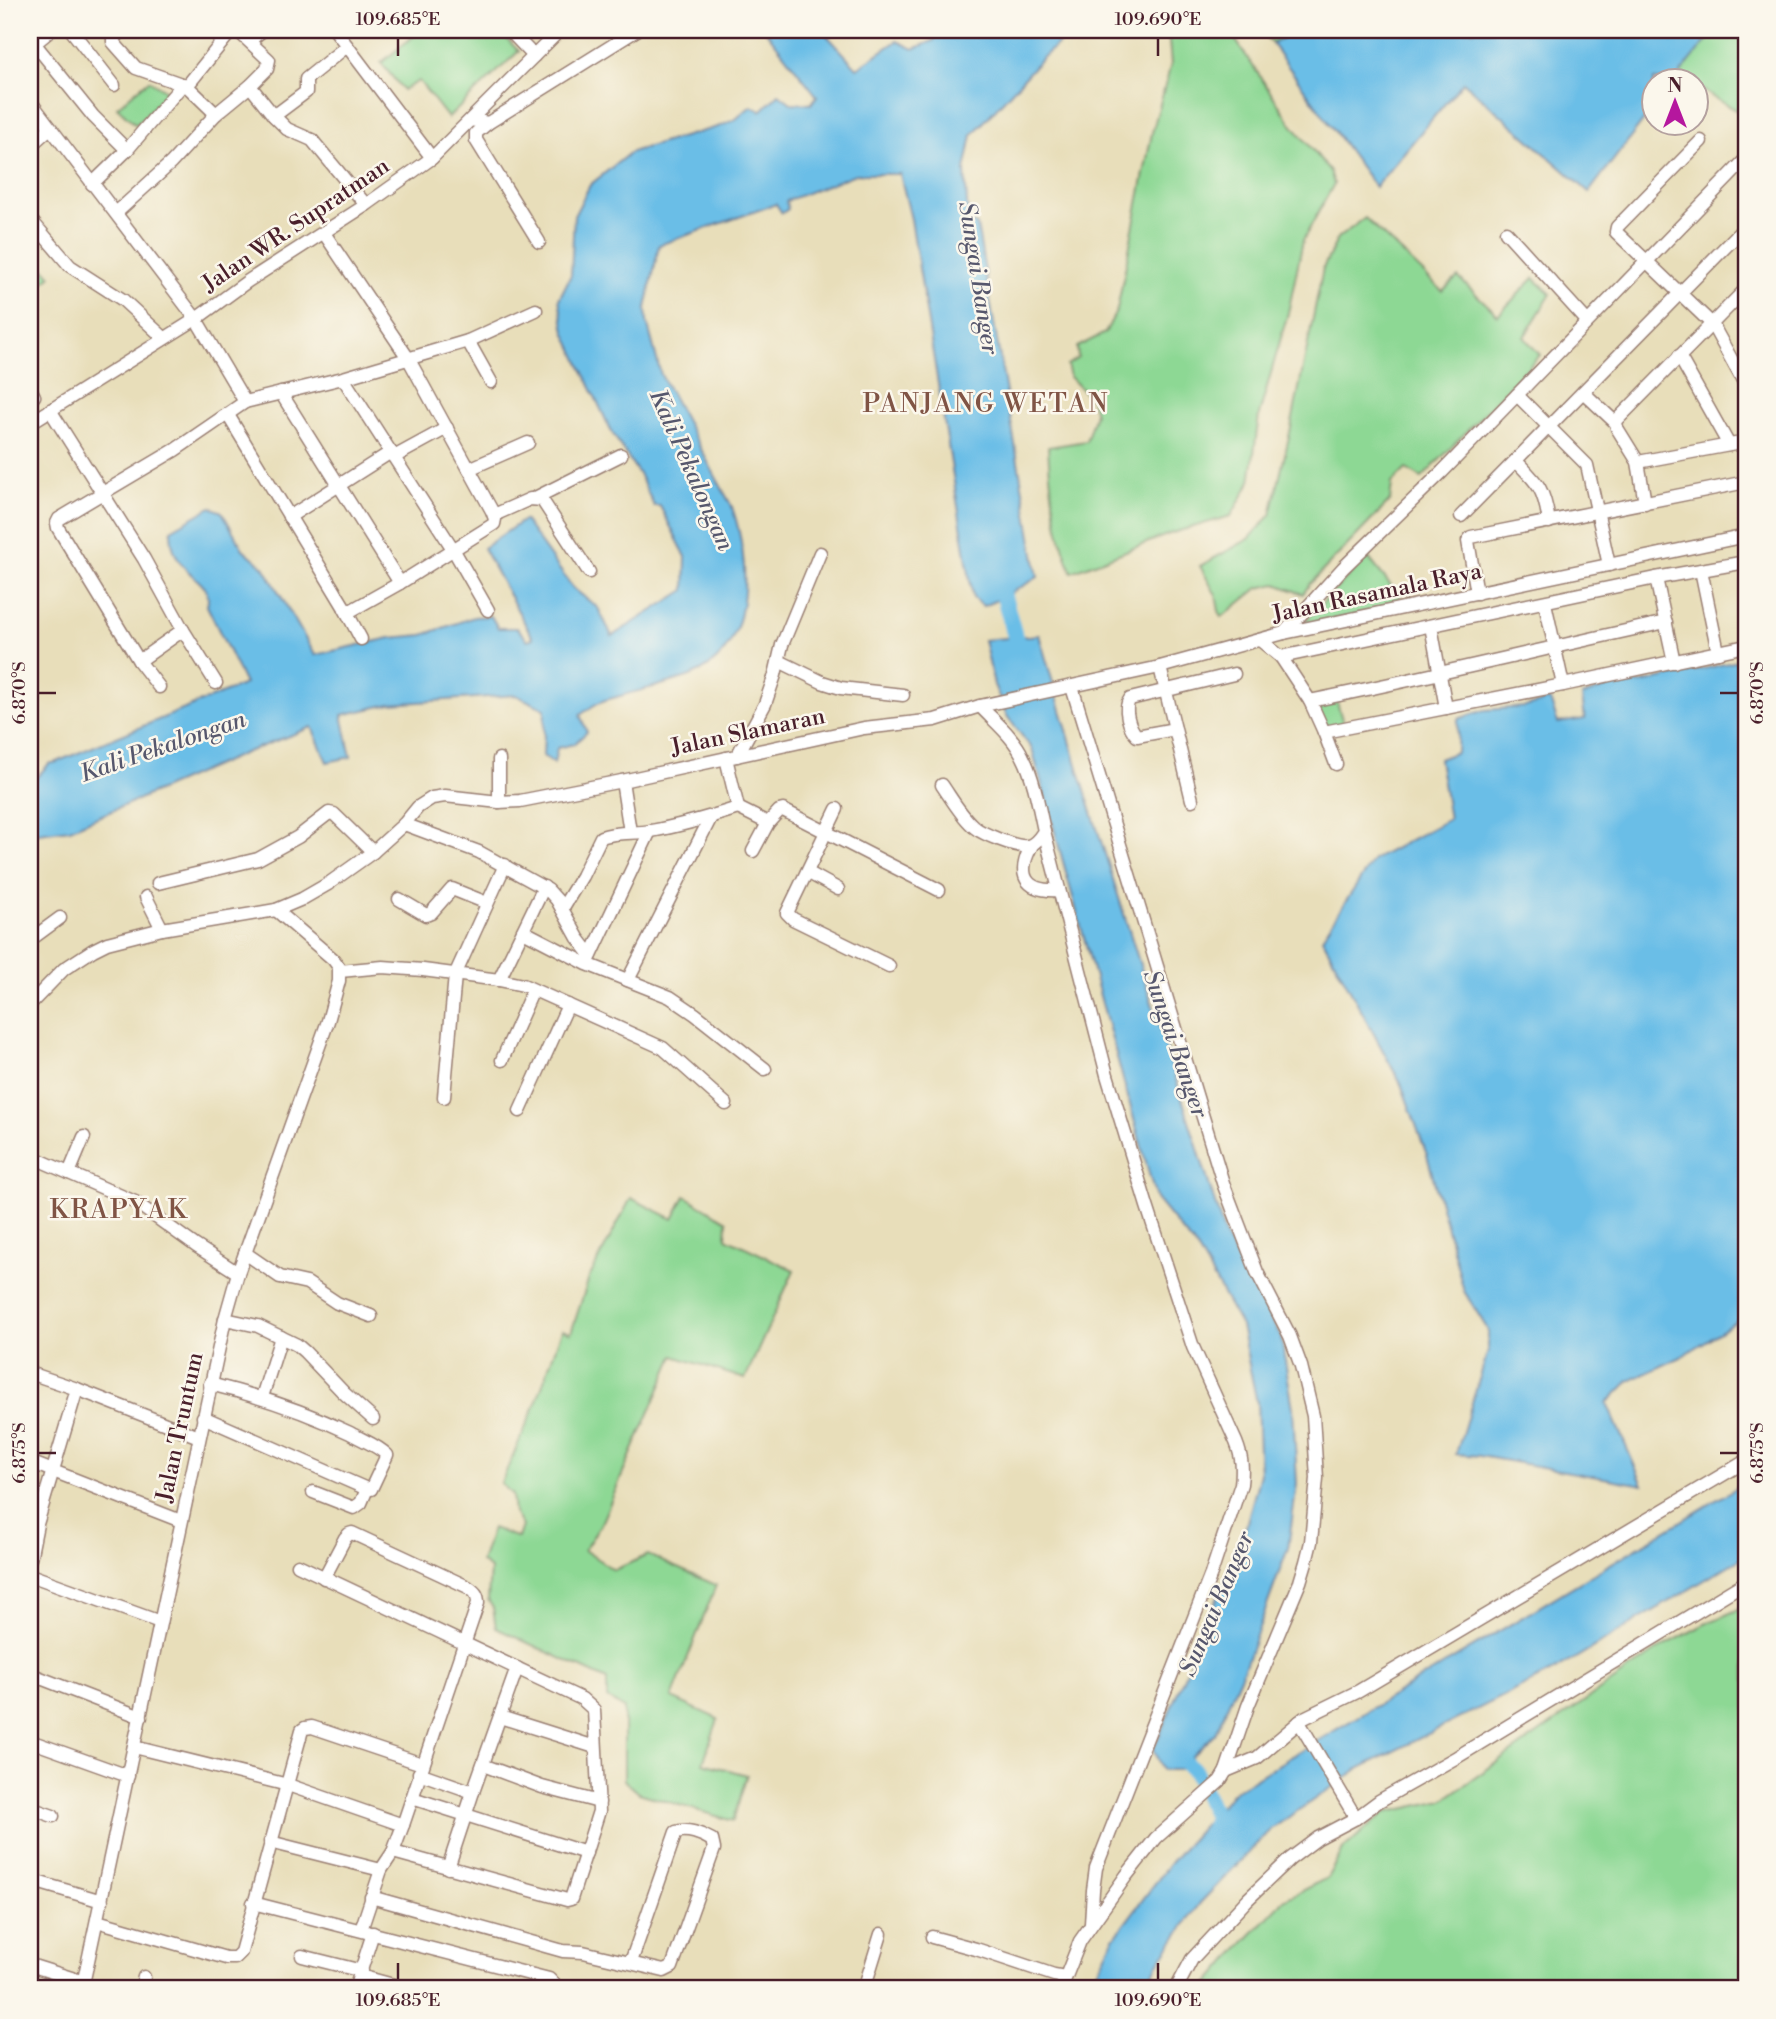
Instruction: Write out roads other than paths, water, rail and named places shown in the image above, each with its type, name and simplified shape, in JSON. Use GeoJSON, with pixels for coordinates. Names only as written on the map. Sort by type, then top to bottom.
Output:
{"type":"FeatureCollection","features":[{"type":"Feature","properties":{"kind":"street"},"geometry":{"type":"LineString","coordinates":[[51,30],[32,41],[103,128],[127,150]]}},
{"type":"Feature","properties":{"kind":"street"},"geometry":{"type":"LineString","coordinates":[[71,30],[114,85]]}},
{"type":"Feature","properties":{"kind":"street"},"geometry":{"type":"LineString","coordinates":[[124,30],[113,38],[113,42],[136,68],[185,85],[216,114]]}},
{"type":"Feature","properties":{"kind":"street"},"geometry":{"type":"LineString","coordinates":[[92,184],[127,150],[232,30]]}},
{"type":"Feature","properties":{"kind":"street"},"geometry":{"type":"LineString","coordinates":[[117,213],[171,163],[216,114],[267,69],[269,60],[237,30]]}},
{"type":"Feature","properties":{"kind":"street"},"geometry":{"type":"LineString","coordinates":[[250,40],[263,30]]}},
{"type":"Feature","properties":{"kind":"street"},"geometry":{"type":"LineString","coordinates":[[509,30],[534,56]]}},
{"type":"Feature","properties":{"kind":"street","name":"Jalan WR. Supratman"},"geometry":{"type":"LineString","coordinates":[[32,411],[50,410],[164,338],[366,205],[432,158],[534,56],[546,36],[560,30]]}},
{"type":"Feature","properties":{"kind":"street"},"geometry":{"type":"LineString","coordinates":[[539,242],[476,140],[476,133],[637,30]]}},
{"type":"Feature","properties":{"kind":"street"},"geometry":{"type":"LineString","coordinates":[[339,31],[347,46],[432,158]]}},
{"type":"Feature","properties":{"kind":"street"},"geometry":{"type":"LineString","coordinates":[[274,116],[306,92],[306,79],[347,46]]}},
{"type":"Feature","properties":{"kind":"street"},"geometry":{"type":"LineString","coordinates":[[250,86],[288,130],[312,140],[366,205]]}},
{"type":"Feature","properties":{"kind":"street"},"geometry":{"type":"LineString","coordinates":[[30,102],[194,316],[245,402]]}},
{"type":"Feature","properties":{"kind":"street"},"geometry":{"type":"LineString","coordinates":[[471,120],[488,123]]}},
{"type":"Feature","properties":{"kind":"street"},"geometry":{"type":"LineString","coordinates":[[30,146],[50,128]]}},
{"type":"Feature","properties":{"kind":"street"},"geometry":{"type":"LineString","coordinates":[[1701,141],[1617,227],[1616,232],[1712,324],[1746,386]]}},
{"type":"Feature","properties":{"kind":"street"},"geometry":{"type":"LineString","coordinates":[[1284,633],[1343,568],[1442,472],[1587,321],[1744,165]]}},
{"type":"Feature","properties":{"kind":"street"},"geometry":{"type":"LineString","coordinates":[[30,219],[70,267],[123,300],[164,338]]}},
{"type":"Feature","properties":{"kind":"street"},"geometry":{"type":"LineString","coordinates":[[1461,516],[1746,226]]}},
{"type":"Feature","properties":{"kind":"street"},"geometry":{"type":"LineString","coordinates":[[1506,232],[1587,321]]}},
{"type":"Feature","properties":{"kind":"street"},"geometry":{"type":"LineString","coordinates":[[324,233],[408,358],[495,521],[493,525],[400,583],[352,610],[345,610]]}},
{"type":"Feature","properties":{"kind":"street"},"geometry":{"type":"LineString","coordinates":[[1616,424],[1619,417],[1679,356],[1745,293]]}},
{"type":"Feature","properties":{"kind":"street"},"geometry":{"type":"LineString","coordinates":[[159,687],[139,661],[57,526],[59,519],[175,450],[245,402],[468,341],[536,310]]}},
{"type":"Feature","properties":{"kind":"street"},"geometry":{"type":"LineString","coordinates":[[468,341],[491,382]]}},
{"type":"Feature","properties":{"kind":"street"},"geometry":{"type":"LineString","coordinates":[[1679,356],[1729,446]]}},
{"type":"Feature","properties":{"kind":"street"},"geometry":{"type":"LineString","coordinates":[[343,377],[453,549],[488,610]]}},
{"type":"Feature","properties":{"kind":"street"},"geometry":{"type":"LineString","coordinates":[[30,388],[34,397],[32,411]]}},
{"type":"Feature","properties":{"kind":"street"},"geometry":{"type":"LineString","coordinates":[[1583,392],[1616,424],[1638,462],[1645,503]]}},
{"type":"Feature","properties":{"kind":"street"},"geometry":{"type":"LineString","coordinates":[[281,393],[400,583]]}},
{"type":"Feature","properties":{"kind":"street"},"geometry":{"type":"LineString","coordinates":[[1517,395],[1587,465],[1609,565]]}},
{"type":"Feature","properties":{"kind":"street"},"geometry":{"type":"LineString","coordinates":[[50,410],[144,559],[216,683]]}},
{"type":"Feature","properties":{"kind":"street"},"geometry":{"type":"LineString","coordinates":[[228,415],[362,639]]}},
{"type":"Feature","properties":{"kind":"street"},"geometry":{"type":"LineString","coordinates":[[289,517],[393,455],[447,428]]}},
{"type":"Feature","properties":{"kind":"street"},"geometry":{"type":"LineString","coordinates":[[1638,462],[1746,442]]}},
{"type":"Feature","properties":{"kind":"street"},"geometry":{"type":"LineString","coordinates":[[469,469],[528,443]]}},
{"type":"Feature","properties":{"kind":"street"},"geometry":{"type":"LineString","coordinates":[[494,515],[533,499],[621,455]]}},
{"type":"Feature","properties":{"kind":"street"},"geometry":{"type":"LineString","coordinates":[[1516,461],[1540,486],[1546,499],[1549,522]]}},
{"type":"Feature","properties":{"kind":"street"},"geometry":{"type":"LineString","coordinates":[[1477,593],[1469,538],[1746,482]]}},
{"type":"Feature","properties":{"kind":"street"},"geometry":{"type":"LineString","coordinates":[[533,499],[544,502],[589,572]]}},
{"type":"Feature","properties":{"kind":"street","name":"Jalan Rasamala Raya"},"geometry":{"type":"LineString","coordinates":[[1260,640],[1746,536]]}},
{"type":"Feature","properties":{"kind":"street"},"geometry":{"type":"LineString","coordinates":[[738,808],[732,757],[765,704],[782,645],[820,553]]}},
{"type":"Feature","properties":{"kind":"street","name":"Jalan Rasamala Raya"},"geometry":{"type":"LineString","coordinates":[[1260,640],[1281,657],[1656,578],[1746,562]]}},
{"type":"Feature","properties":{"kind":"street"},"geometry":{"type":"LineString","coordinates":[[1701,570],[1718,652]]}},
{"type":"Feature","properties":{"kind":"street"},"geometry":{"type":"LineString","coordinates":[[1656,578],[1674,662]]}},
{"type":"Feature","properties":{"kind":"street"},"geometry":{"type":"LineString","coordinates":[[1545,603],[1563,685]]}},
{"type":"Feature","properties":{"kind":"street"},"geometry":{"type":"LineString","coordinates":[[1310,701],[1666,622]]}},
{"type":"Feature","properties":{"kind":"street"},"geometry":{"type":"LineString","coordinates":[[1431,626],[1446,708]]}},
{"type":"Feature","properties":{"kind":"street"},"geometry":{"type":"LineString","coordinates":[[139,661],[183,630]]}},
{"type":"Feature","properties":{"kind":"street","name":"Jalan Slamaran"},"geometry":{"type":"LineString","coordinates":[[30,1004],[64,969],[93,950],[114,941],[162,929],[276,910],[302,899],[373,852],[424,802],[438,797],[499,803],[520,801],[864,728],[935,720],[986,705],[1160,667],[1260,640]]}},
{"type":"Feature","properties":{"kind":"street"},"geometry":{"type":"LineString","coordinates":[[1324,732],[1746,646]]}},
{"type":"Feature","properties":{"kind":"street"},"geometry":{"type":"LineString","coordinates":[[1281,657],[1310,701],[1336,764]]}},
{"type":"Feature","properties":{"kind":"street"},"geometry":{"type":"LineString","coordinates":[[779,662],[829,685],[903,695]]}},
{"type":"Feature","properties":{"kind":"street"},"geometry":{"type":"LineString","coordinates":[[1160,667],[1192,800]]}},
{"type":"Feature","properties":{"kind":"street"},"geometry":{"type":"LineString","coordinates":[[1174,729],[1137,736],[1132,732],[1127,702],[1130,699],[1234,674]]}},
{"type":"Feature","properties":{"kind":"street"},"geometry":{"type":"LineString","coordinates":[[1066,688],[1223,1183],[1257,1272],[1294,1346],[1314,1416],[1317,1478],[1311,1542],[1300,1582],[1248,1706],[1223,1776]]}},
{"type":"Feature","properties":{"kind":"street"},"geometry":{"type":"LineString","coordinates":[[986,705],[1023,756],[1038,804],[1107,1075],[1147,1206],[1193,1347],[1242,1457],[1241,1484],[1210,1574],[1096,1868],[1091,1924]]}},
{"type":"Feature","properties":{"kind":"street"},"geometry":{"type":"LineString","coordinates":[[499,760],[499,803]]}},
{"type":"Feature","properties":{"kind":"street"},"geometry":{"type":"LineString","coordinates":[[622,781],[631,832]]}},
{"type":"Feature","properties":{"kind":"street"},"geometry":{"type":"LineString","coordinates":[[942,785],[973,827],[1016,845],[1032,845]]}},
{"type":"Feature","properties":{"kind":"street"},"geometry":{"type":"LineString","coordinates":[[562,909],[582,876],[599,838],[606,835],[650,831],[738,808],[768,822]]}},
{"type":"Feature","properties":{"kind":"street"},"geometry":{"type":"LineString","coordinates":[[836,808],[789,905],[788,915],[889,966]]}},
{"type":"Feature","properties":{"kind":"street"},"geometry":{"type":"LineString","coordinates":[[752,851],[768,822],[783,810],[939,890]]}},
{"type":"Feature","properties":{"kind":"street"},"geometry":{"type":"LineString","coordinates":[[158,883],[258,859],[298,837],[329,813],[334,814],[373,852]]}},
{"type":"Feature","properties":{"kind":"street"},"geometry":{"type":"LineString","coordinates":[[628,980],[711,817]]}},
{"type":"Feature","properties":{"kind":"street"},"geometry":{"type":"LineString","coordinates":[[404,824],[479,852],[544,887],[553,894],[589,959]]}},
{"type":"Feature","properties":{"kind":"street"},"geometry":{"type":"LineString","coordinates":[[589,959],[650,831]]}},
{"type":"Feature","properties":{"kind":"street"},"geometry":{"type":"LineString","coordinates":[[1044,831],[1025,858],[1024,876],[1037,888],[1059,890]]}},
{"type":"Feature","properties":{"kind":"street"},"geometry":{"type":"LineString","coordinates":[[444,1097],[456,975],[505,865]]}},
{"type":"Feature","properties":{"kind":"street"},"geometry":{"type":"LineString","coordinates":[[807,872],[838,889]]}},
{"type":"Feature","properties":{"kind":"street"},"geometry":{"type":"LineString","coordinates":[[499,980],[544,887]]}},
{"type":"Feature","properties":{"kind":"street"},"geometry":{"type":"LineString","coordinates":[[399,899],[426,915],[431,913],[452,889],[487,903]]}},
{"type":"Feature","properties":{"kind":"street"},"geometry":{"type":"LineString","coordinates":[[146,897],[162,929]]}},
{"type":"Feature","properties":{"kind":"street"},"geometry":{"type":"LineString","coordinates":[[276,910],[333,959],[340,971],[383,967],[513,982],[663,1048],[726,1104]]}},
{"type":"Feature","properties":{"kind":"street"},"geometry":{"type":"LineString","coordinates":[[30,940],[60,918]]}},
{"type":"Feature","properties":{"kind":"street"},"geometry":{"type":"LineString","coordinates":[[523,932],[670,997],[765,1069]]}},
{"type":"Feature","properties":{"kind":"street","name":"Jalan Truntum"},"geometry":{"type":"LineString","coordinates":[[83,1985],[225,1319],[238,1273],[328,1021],[340,971]]}},
{"type":"Feature","properties":{"kind":"street"},"geometry":{"type":"LineString","coordinates":[[502,1060],[533,990]]}},
{"type":"Feature","properties":{"kind":"street"},"geometry":{"type":"LineString","coordinates":[[520,1111],[568,1005]]}},
{"type":"Feature","properties":{"kind":"street"},"geometry":{"type":"LineString","coordinates":[[69,1173],[84,1137]]}},
{"type":"Feature","properties":{"kind":"street"},"geometry":{"type":"LineString","coordinates":[[30,1156],[135,1202],[238,1273]]}},
{"type":"Feature","properties":{"kind":"street"},"geometry":{"type":"LineString","coordinates":[[245,1253],[280,1277],[307,1283],[337,1303],[371,1316]]}},
{"type":"Feature","properties":{"kind":"street"},"geometry":{"type":"LineString","coordinates":[[225,1319],[258,1326],[305,1352],[344,1394],[373,1419]]}},
{"type":"Feature","properties":{"kind":"street"},"geometry":{"type":"LineString","coordinates":[[262,1396],[281,1337]]}},
{"type":"Feature","properties":{"kind":"street"},"geometry":{"type":"LineString","coordinates":[[30,1373],[78,1389],[198,1437]]}},
{"type":"Feature","properties":{"kind":"street"},"geometry":{"type":"LineString","coordinates":[[210,1384],[262,1396],[323,1420],[387,1454],[371,1489],[367,1489],[358,1507],[313,1492]]}},
{"type":"Feature","properties":{"kind":"street"},"geometry":{"type":"LineString","coordinates":[[30,1559],[33,1523],[78,1389]]}},
{"type":"Feature","properties":{"kind":"street"},"geometry":{"type":"LineString","coordinates":[[203,1417],[367,1489]]}},
{"type":"Feature","properties":{"kind":"street"},"geometry":{"type":"LineString","coordinates":[[932,1937],[1054,1975],[1063,1983],[1080,1941],[1156,1838],[1223,1776],[1257,1758],[1300,1724],[1746,1461]]}},
{"type":"Feature","properties":{"kind":"street"},"geometry":{"type":"LineString","coordinates":[[30,1462],[181,1521]]}},
{"type":"Feature","properties":{"kind":"street"},"geometry":{"type":"LineString","coordinates":[[324,1578],[349,1534],[355,1534],[468,1587],[477,1594],[478,1603],[403,1825],[371,1897],[361,1973],[355,1989]]}},
{"type":"Feature","properties":{"kind":"street"},"geometry":{"type":"LineString","coordinates":[[298,1565],[517,1668],[588,1703],[594,1710],[599,1811],[573,1896],[569,1900],[393,1852]]}},
{"type":"Feature","properties":{"kind":"street"},"geometry":{"type":"LineString","coordinates":[[30,1574],[160,1622]]}},
{"type":"Feature","properties":{"kind":"street"},"geometry":{"type":"LineString","coordinates":[[1176,1989],[1192,1959],[1273,1875],[1318,1838],[1746,1582]]}},
{"type":"Feature","properties":{"kind":"street"},"geometry":{"type":"LineString","coordinates":[[448,1868],[517,1668]]}},
{"type":"Feature","properties":{"kind":"street"},"geometry":{"type":"LineString","coordinates":[[30,1674],[141,1717]]}},
{"type":"Feature","properties":{"kind":"street"},"geometry":{"type":"LineString","coordinates":[[500,1717],[595,1747]]}},
{"type":"Feature","properties":{"kind":"street"},"geometry":{"type":"LineString","coordinates":[[1300,1724],[1355,1817]]}},
{"type":"Feature","properties":{"kind":"street"},"geometry":{"type":"LineString","coordinates":[[98,1919],[216,1953],[241,1952],[300,1734],[308,1727],[421,1769],[473,1792]]}},
{"type":"Feature","properties":{"kind":"street"},"geometry":{"type":"LineString","coordinates":[[30,1741],[128,1776]]}},
{"type":"Feature","properties":{"kind":"street"},"geometry":{"type":"LineString","coordinates":[[134,1746],[288,1785],[403,1825]]}},
{"type":"Feature","properties":{"kind":"street"},"geometry":{"type":"LineString","coordinates":[[483,1765],[542,1787],[599,1802]]}},
{"type":"Feature","properties":{"kind":"street"},"geometry":{"type":"LineString","coordinates":[[412,1798],[586,1853]]}},
{"type":"Feature","properties":{"kind":"street"},"geometry":{"type":"LineString","coordinates":[[30,1808],[52,1816]]}},
{"type":"Feature","properties":{"kind":"street"},"geometry":{"type":"LineString","coordinates":[[371,1897],[564,1951],[583,1952],[664,1971],[672,1967],[713,1849],[712,1840],[687,1830],[677,1832],[631,1962]]}},
{"type":"Feature","properties":{"kind":"street"},"geometry":{"type":"LineString","coordinates":[[270,1842],[381,1870]]}},
{"type":"Feature","properties":{"kind":"street"},"geometry":{"type":"LineString","coordinates":[[30,1880],[102,1901]]}},
{"type":"Feature","properties":{"kind":"street"},"geometry":{"type":"LineString","coordinates":[[253,1903],[549,1979],[556,1986],[555,1989]]}},
{"type":"Feature","properties":{"kind":"street"},"geometry":{"type":"LineString","coordinates":[[864,1989],[881,1934]]}},
{"type":"Feature","properties":{"kind":"street"},"geometry":{"type":"LineString","coordinates":[[302,1956],[408,1989]]}},
{"type":"Feature","properties":{"kind":"street"},"geometry":{"type":"LineString","coordinates":[[30,1965],[83,1985]]}},
{"type":"Feature","properties":{"kind":"water","name":"Kali Pekalongan"},"geometry":{"type":"Polygon","coordinates":[[[765,30],[822,30],[857,68],[897,41],[914,49],[933,41],[943,30],[1073,30],[1040,60],[972,135],[965,170],[968,221],[977,225],[1038,577],[983,606],[973,598],[911,219],[900,174],[855,174],[786,201],[788,209],[782,213],[776,204],[659,245],[646,308],[661,375],[732,507],[743,553],[743,603],[737,626],[727,647],[712,664],[690,676],[593,706],[580,715],[587,732],[574,744],[557,748],[554,763],[543,756],[545,709],[516,695],[390,704],[342,715],[351,757],[327,762],[312,727],[247,752],[70,829],[30,834],[30,784],[50,763],[245,684],[207,606],[206,589],[180,562],[172,541],[171,530],[211,507],[222,512],[243,549],[264,567],[315,655],[390,638],[423,635],[474,617],[491,616],[498,628],[517,628],[528,640],[533,638],[483,548],[524,520],[573,588],[598,608],[612,636],[685,590],[686,557],[660,506],[654,506],[640,476],[611,431],[565,332],[559,299],[571,275],[574,216],[590,185],[631,152],[721,126],[736,119],[751,106],[761,111],[779,94],[791,103],[811,104],[817,96],[765,30]]]}},
{"type":"Feature","properties":{"kind":"water"},"geometry":{"type":"Polygon","coordinates":[[[1290,30],[1715,30],[1686,66],[1640,66],[1640,125],[1589,192],[1463,82],[1375,187],[1272,44],[1290,30]]]}},
{"type":"Feature","properties":{"kind":"water"},"geometry":{"type":"Polygon","coordinates":[[[1039,635],[1078,768],[1226,1238],[1281,1337],[1293,1408],[1297,1484],[1288,1548],[1245,1666],[1215,1734],[1178,1770],[1163,1770],[1153,1750],[1242,1541],[1260,1474],[1257,1403],[1241,1326],[1198,1250],[1156,1199],[1032,749],[1007,716],[994,685],[984,640],[1039,635]]]}},
{"type":"Feature","properties":{"kind":"water"},"geometry":{"type":"Polygon","coordinates":[[[1746,659],[1746,1315],[1681,1357],[1629,1381],[1607,1403],[1643,1485],[1456,1454],[1488,1351],[1488,1330],[1464,1291],[1427,1155],[1401,1084],[1322,938],[1373,860],[1449,819],[1439,759],[1457,752],[1458,719],[1485,710],[1525,707],[1550,700],[1558,723],[1585,719],[1582,696],[1610,686],[1642,683],[1746,659]]]}},
{"type":"Feature","properties":{"kind":"water"},"geometry":{"type":"Polygon","coordinates":[[[1746,1482],[1746,1555],[1557,1669],[1358,1769],[1270,1830],[1200,1903],[1157,1965],[1145,1989],[1088,1989],[1114,1938],[1171,1862],[1233,1792],[1746,1482]]]}},
{"type":"Feature","properties":{"kind":"waterway","name":"Sungai Banger"},"geometry":{"type":"LineString","coordinates":[[1001,578],[1021,658]]}},
{"type":"Feature","properties":{"kind":"waterway","name":"Sungai Banger"},"geometry":{"type":"LineString","coordinates":[[1185,1744],[1182,1761],[1195,1771],[1216,1819],[1210,1832]]}},
{"type":"Feature","properties":{"kind":"district","name":"PANJANG WETAN"},"geometry":{"type":"Point","coordinates":[986,404]}},
{"type":"Feature","properties":{"kind":"district","name":"KRAPYAK"},"geometry":{"type":"Point","coordinates":[119,1210]}}]}
